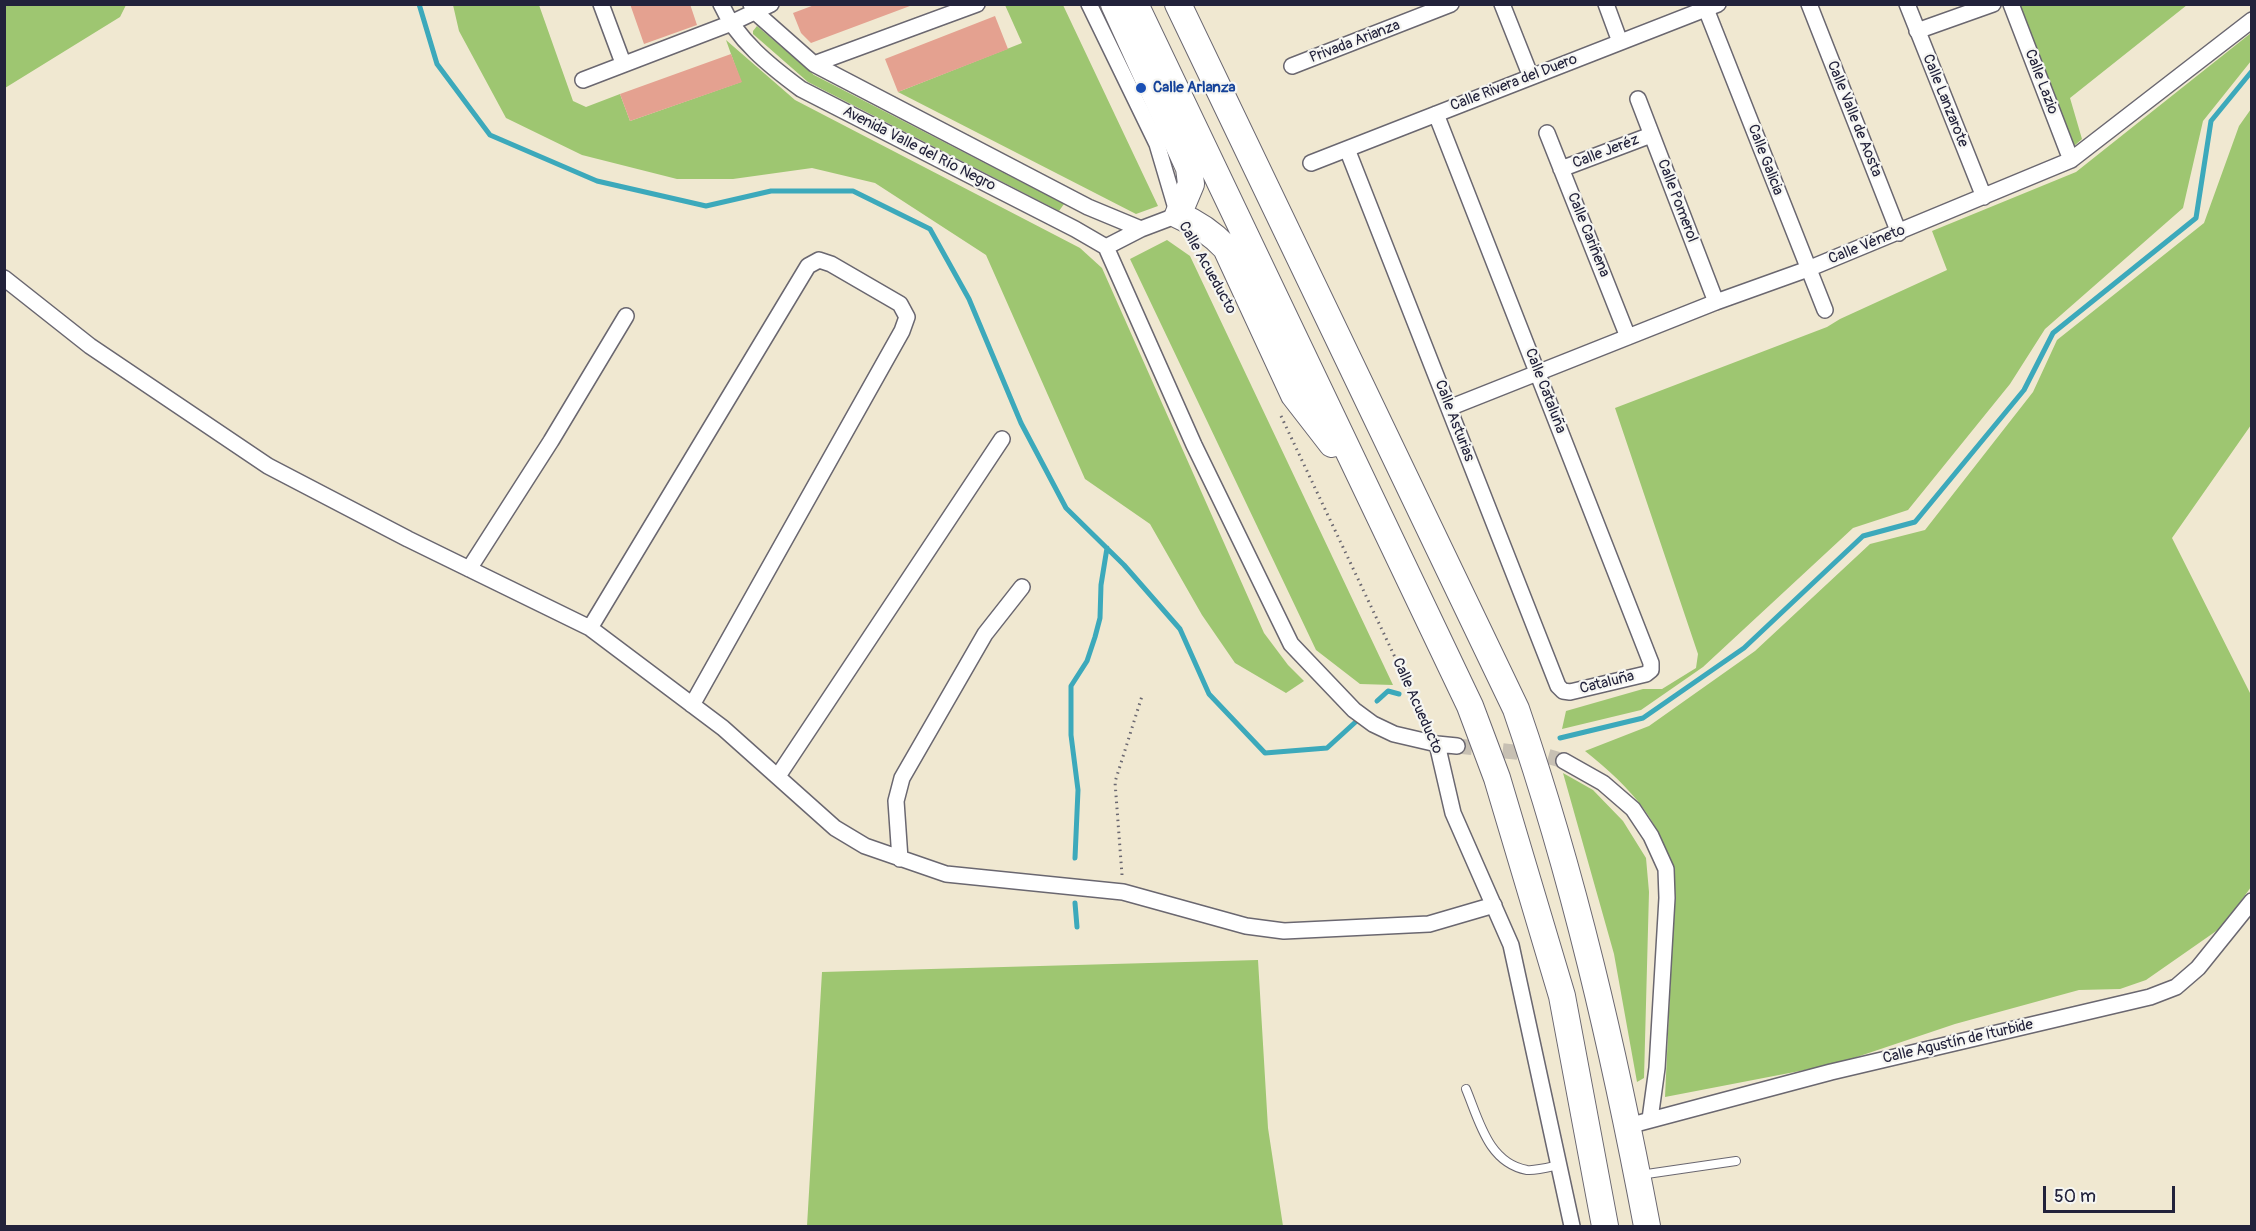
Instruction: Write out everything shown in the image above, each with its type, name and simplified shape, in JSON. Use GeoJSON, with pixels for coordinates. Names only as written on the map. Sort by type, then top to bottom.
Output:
{"type":"FeatureCollection","features":[{"type":"Feature","properties":{"kind":"highway"},"geometry":{"type":"LineString","coordinates":[[1114,4],[1189,168],[1191,184],[1178,215],[1212,233],[1226,248],[1294,395],[1361,481]]}},
{"type":"Feature","properties":{"kind":"highway"},"geometry":{"type":"LineString","coordinates":[[1134,4],[1470,706],[1497,778],[1562,996],[1605,1227]]}},
{"type":"Feature","properties":{"kind":"highway"},"geometry":{"type":"LineString","coordinates":[[1180,6],[1516,709],[1541,782],[1597,984],[1639,1123],[1637,1176],[1647,1227]]}},
{"type":"Feature","properties":{"kind":"street"},"geometry":{"type":"LineString","coordinates":[[601,4],[623,63]]}},
{"type":"Feature","properties":{"kind":"street","name":"Avenida Valle del Río Negro"},"geometry":{"type":"LineString","coordinates":[[721,4],[729,24],[774,69],[801,89],[1075,228],[1106,247]]}},
{"type":"Feature","properties":{"kind":"street"},"geometry":{"type":"LineString","coordinates":[[583,80],[729,24],[752,8],[771,4]]}},
{"type":"Feature","properties":{"kind":"street"},"geometry":{"type":"LineString","coordinates":[[814,64],[977,4]]}},
{"type":"Feature","properties":{"kind":"street"},"geometry":{"type":"LineString","coordinates":[[1089,4],[1157,144],[1178,215],[1141,229],[1106,247],[1194,445],[1291,644],[1354,710],[1373,724],[1394,734],[1457,746]]}},
{"type":"Feature","properties":{"kind":"street","name":"Privada Arianza"},"geometry":{"type":"LineString","coordinates":[[1292,66],[1450,4]]}},
{"type":"Feature","properties":{"kind":"street"},"geometry":{"type":"LineString","coordinates":[[1502,4],[1531,77]]}},
{"type":"Feature","properties":{"kind":"street"},"geometry":{"type":"LineString","coordinates":[[1606,4],[1620,42]]}},
{"type":"Feature","properties":{"kind":"street","name":"Calle Valle de Aosta"},"geometry":{"type":"LineString","coordinates":[[1809,4],[1899,232]]}},
{"type":"Feature","properties":{"kind":"street","name":"Calle Lanzarote"},"geometry":{"type":"LineString","coordinates":[[1907,4],[1984,197]]}},
{"type":"Feature","properties":{"kind":"street"},"geometry":{"type":"LineString","coordinates":[[1917,31],[1993,4]]}},
{"type":"Feature","properties":{"kind":"street","name":"Calle Lazio"},"geometry":{"type":"LineString","coordinates":[[2011,4],[2071,160]]}},
{"type":"Feature","properties":{"kind":"street","name":"Calle Rivera del Duero"},"geometry":{"type":"LineString","coordinates":[[1311,163],[1712,7]]}},
{"type":"Feature","properties":{"kind":"street","name":"Calle Galicia"},"geometry":{"type":"LineString","coordinates":[[1712,7],[1825,310]]}},
{"type":"Feature","properties":{"kind":"street","name":"Avenida Valle del Río Negro"},"geometry":{"type":"LineString","coordinates":[[752,8],[814,64],[1088,207],[1141,229]]}},
{"type":"Feature","properties":{"kind":"street","name":"Calle Véneto"},"geometry":{"type":"LineString","coordinates":[[1449,408],[1716,302],[1808,269],[2071,160],[2252,20]]}},
{"type":"Feature","properties":{"kind":"street","name":"Calle Pomerol"},"geometry":{"type":"LineString","coordinates":[[1638,99],[1716,302]]}},
{"type":"Feature","properties":{"kind":"street","name":"Calle Cataluña"},"geometry":{"type":"LineString","coordinates":[[1437,114],[1651,663],[1651,670]]}},
{"type":"Feature","properties":{"kind":"street","name":"Calle Cariñena"},"geometry":{"type":"LineString","coordinates":[[1547,133],[1628,337]]}},
{"type":"Feature","properties":{"kind":"street","name":"Calle Jeréz"},"geometry":{"type":"LineString","coordinates":[[1561,169],[1651,135]]}},
{"type":"Feature","properties":{"kind":"street","name":"Calle Asturias"},"geometry":{"type":"LineString","coordinates":[[1347,149],[1558,686],[1563,691]]}},
{"type":"Feature","properties":{"kind":"street"},"geometry":{"type":"LineString","coordinates":[[1075,228],[1073,219],[1075,215],[1078,211],[1088,207]]}},
{"type":"Feature","properties":{"kind":"street"},"geometry":{"type":"LineString","coordinates":[[590,628],[808,266],[819,260],[831,264],[900,304],[907,316],[902,331],[692,705]]}},
{"type":"Feature","properties":{"kind":"street"},"geometry":{"type":"LineString","coordinates":[[4,278],[90,346],[268,466],[590,628],[723,728],[835,828],[865,846],[946,874],[1123,892],[1246,926],[1284,931],[1429,924],[1494,905]]}},
{"type":"Feature","properties":{"kind":"street"},"geometry":{"type":"LineString","coordinates":[[469,569],[551,441],[626,315]]}},
{"type":"Feature","properties":{"kind":"street"},"geometry":{"type":"LineString","coordinates":[[778,776],[1002,439]]}},
{"type":"Feature","properties":{"kind":"street"},"geometry":{"type":"LineString","coordinates":[[900,859],[896,801],[902,778],[985,634],[1022,587]]}},
{"type":"Feature","properties":{"kind":"street","name":"Cataluña"},"geometry":{"type":"LineString","coordinates":[[1563,691],[1581,690],[1646,674],[1651,670]]}},
{"type":"Feature","properties":{"kind":"street","name":"Calle Acueducto"},"geometry":{"type":"LineString","coordinates":[[1437,744],[1453,813],[1512,945],[1572,1227]]}},
{"type":"Feature","properties":{"kind":"street"},"geometry":{"type":"LineString","coordinates":[[1564,761],[1603,783],[1633,808],[1651,836],[1666,869],[1667,898],[1658,1057],[1639,1123]]}},
{"type":"Feature","properties":{"kind":"street","name":"Calle Agustín de Iturbide"},"geometry":{"type":"LineString","coordinates":[[1639,1123],[1831,1072],[2158,994],[2176,987],[2198,968],[2252,901]]}},
{"type":"Feature","properties":{"kind":"lane"},"geometry":{"type":"LineString","coordinates":[[1466,1089],[1489,1145],[1500,1157],[1529,1170],[1559,1165]]}},
{"type":"Feature","properties":{"kind":"lane"},"geometry":{"type":"LineString","coordinates":[[1637,1176],[1737,1161]]}},
{"type":"Feature","properties":{"kind":"path","name":"Calle Acueducto"},"geometry":{"type":"LineString","coordinates":[[1196,246],[1214,276]]}},
{"type":"Feature","properties":{"kind":"path","name":"Calle Acueducto"},"geometry":{"type":"LineString","coordinates":[[1281,414],[1437,744]]}},
{"type":"Feature","properties":{"kind":"path"},"geometry":{"type":"LineString","coordinates":[[1123,892],[1115,782],[1142,696]]}},
{"type":"Feature","properties":{"kind":"green space"},"geometry":{"type":"Polygon","coordinates":[[[5,4],[126,5],[120,17],[5,88],[5,4]]]}},
{"type":"Feature","properties":{"kind":"green space"},"geometry":{"type":"Polygon","coordinates":[[[453,5],[539,5],[573,101],[586,107],[620,94],[630,121],[741,82],[726,40],[795,100],[1080,248],[1102,268],[1264,633],[1288,665],[1304,681],[1286,693],[1235,663],[1202,615],[1150,524],[1085,479],[986,255],[875,183],[812,168],[733,179],[677,179],[582,155],[506,118],[459,31],[453,5]]]}},
{"type":"Feature","properties":{"kind":"green space"},"geometry":{"type":"Polygon","coordinates":[[[1005,5],[1063,5],[1158,206],[1136,214],[898,92],[1022,43],[1005,5]]]}},
{"type":"Feature","properties":{"kind":"green space"},"geometry":{"type":"Polygon","coordinates":[[[2020,5],[2187,5],[2070,98],[2082,139],[2074,146],[2020,5]]]}},
{"type":"Feature","properties":{"kind":"green space"},"geometry":{"type":"Polygon","coordinates":[[[757,26],[814,75],[1064,204],[1059,211],[808,82],[753,34],[757,26]]]}},
{"type":"Feature","properties":{"kind":"green space"},"geometry":{"type":"Polygon","coordinates":[[[2251,33],[2251,61],[2203,121],[2183,208],[2045,329],[2010,384],[1908,510],[1853,528],[1703,667],[1641,710],[1562,729],[1566,711],[1643,689],[1662,689],[1696,668],[1698,654],[1615,408],[1827,327],[1947,270],[1932,231],[2076,172],[2251,33]]]}},
{"type":"Feature","properties":{"kind":"green space"},"geometry":{"type":"Polygon","coordinates":[[[2251,109],[2251,425],[2172,538],[2251,695],[2251,887],[2222,927],[2146,980],[2120,989],[2079,990],[1955,1024],[1836,1064],[1665,1097],[1675,884],[1670,862],[1663,842],[1644,808],[1617,779],[1585,751],[1649,726],[1755,651],[1870,544],[1925,530],[2033,392],[2057,340],[2204,223],[2239,126],[2251,109]]]}},
{"type":"Feature","properties":{"kind":"green space"},"geometry":{"type":"Polygon","coordinates":[[[1167,240],[1190,256],[1393,685],[1360,684],[1316,650],[1130,259],[1167,240]]]}},
{"type":"Feature","properties":{"kind":"green space"},"geometry":{"type":"Polygon","coordinates":[[[1563,773],[1593,790],[1623,821],[1646,858],[1649,892],[1644,1078],[1637,1082],[1614,954],[1563,773]]]}},
{"type":"Feature","properties":{"kind":"green space"},"geometry":{"type":"Polygon","coordinates":[[[1258,960],[1268,1128],[1283,1226],[807,1226],[822,972],[1258,960]]]}},
{"type":"Feature","properties":{"kind":"building"},"geometry":{"type":"Polygon","coordinates":[[[630,4],[690,4],[697,25],[644,44],[630,4]]]}},
{"type":"Feature","properties":{"kind":"building"},"geometry":{"type":"Polygon","coordinates":[[[817,4],[910,4],[910,6],[811,43],[801,33],[793,13],[817,4]]]}},
{"type":"Feature","properties":{"kind":"building"},"geometry":{"type":"Polygon","coordinates":[[[995,16],[1008,49],[898,92],[885,59],[995,16]]]}},
{"type":"Feature","properties":{"kind":"building"},"geometry":{"type":"Polygon","coordinates":[[[731,54],[742,82],[630,121],[620,94],[731,54]]]}},
{"type":"Feature","properties":{"kind":"waterway"},"geometry":{"type":"LineString","coordinates":[[419,4],[437,64],[490,135],[597,181],[706,206],[771,191],[853,191],[930,229],[969,299],[1021,423],[1066,508],[1124,565],[1180,629],[1209,694],[1265,753],[1327,748],[1361,717]]}},
{"type":"Feature","properties":{"kind":"waterway"},"geometry":{"type":"LineString","coordinates":[[1560,738],[1643,718],[1744,648],[1863,536],[1915,522],[2024,390],[2053,333],[2196,218],[2211,121],[2252,71]]}},
{"type":"Feature","properties":{"kind":"waterway"},"geometry":{"type":"LineString","coordinates":[[1075,858],[1078,790],[1071,735],[1071,686],[1087,661],[1100,618],[1101,585],[1107,548]]}},
{"type":"Feature","properties":{"kind":"waterway"},"geometry":{"type":"LineString","coordinates":[[1377,701],[1388,691],[1399,694]]}},
{"type":"Feature","properties":{"kind":"waterway"},"geometry":{"type":"LineString","coordinates":[[1075,903],[1077,927]]}},
{"type":"Feature","properties":{"kind":"tunnel"},"geometry":{"type":"LineString","coordinates":[[1457,746],[1543,755],[1564,761]]}},
{"type":"Feature","properties":{"kind":"place","name":"Calle Arlanza"},"geometry":{"type":"Point","coordinates":[1141,88]}}]}
